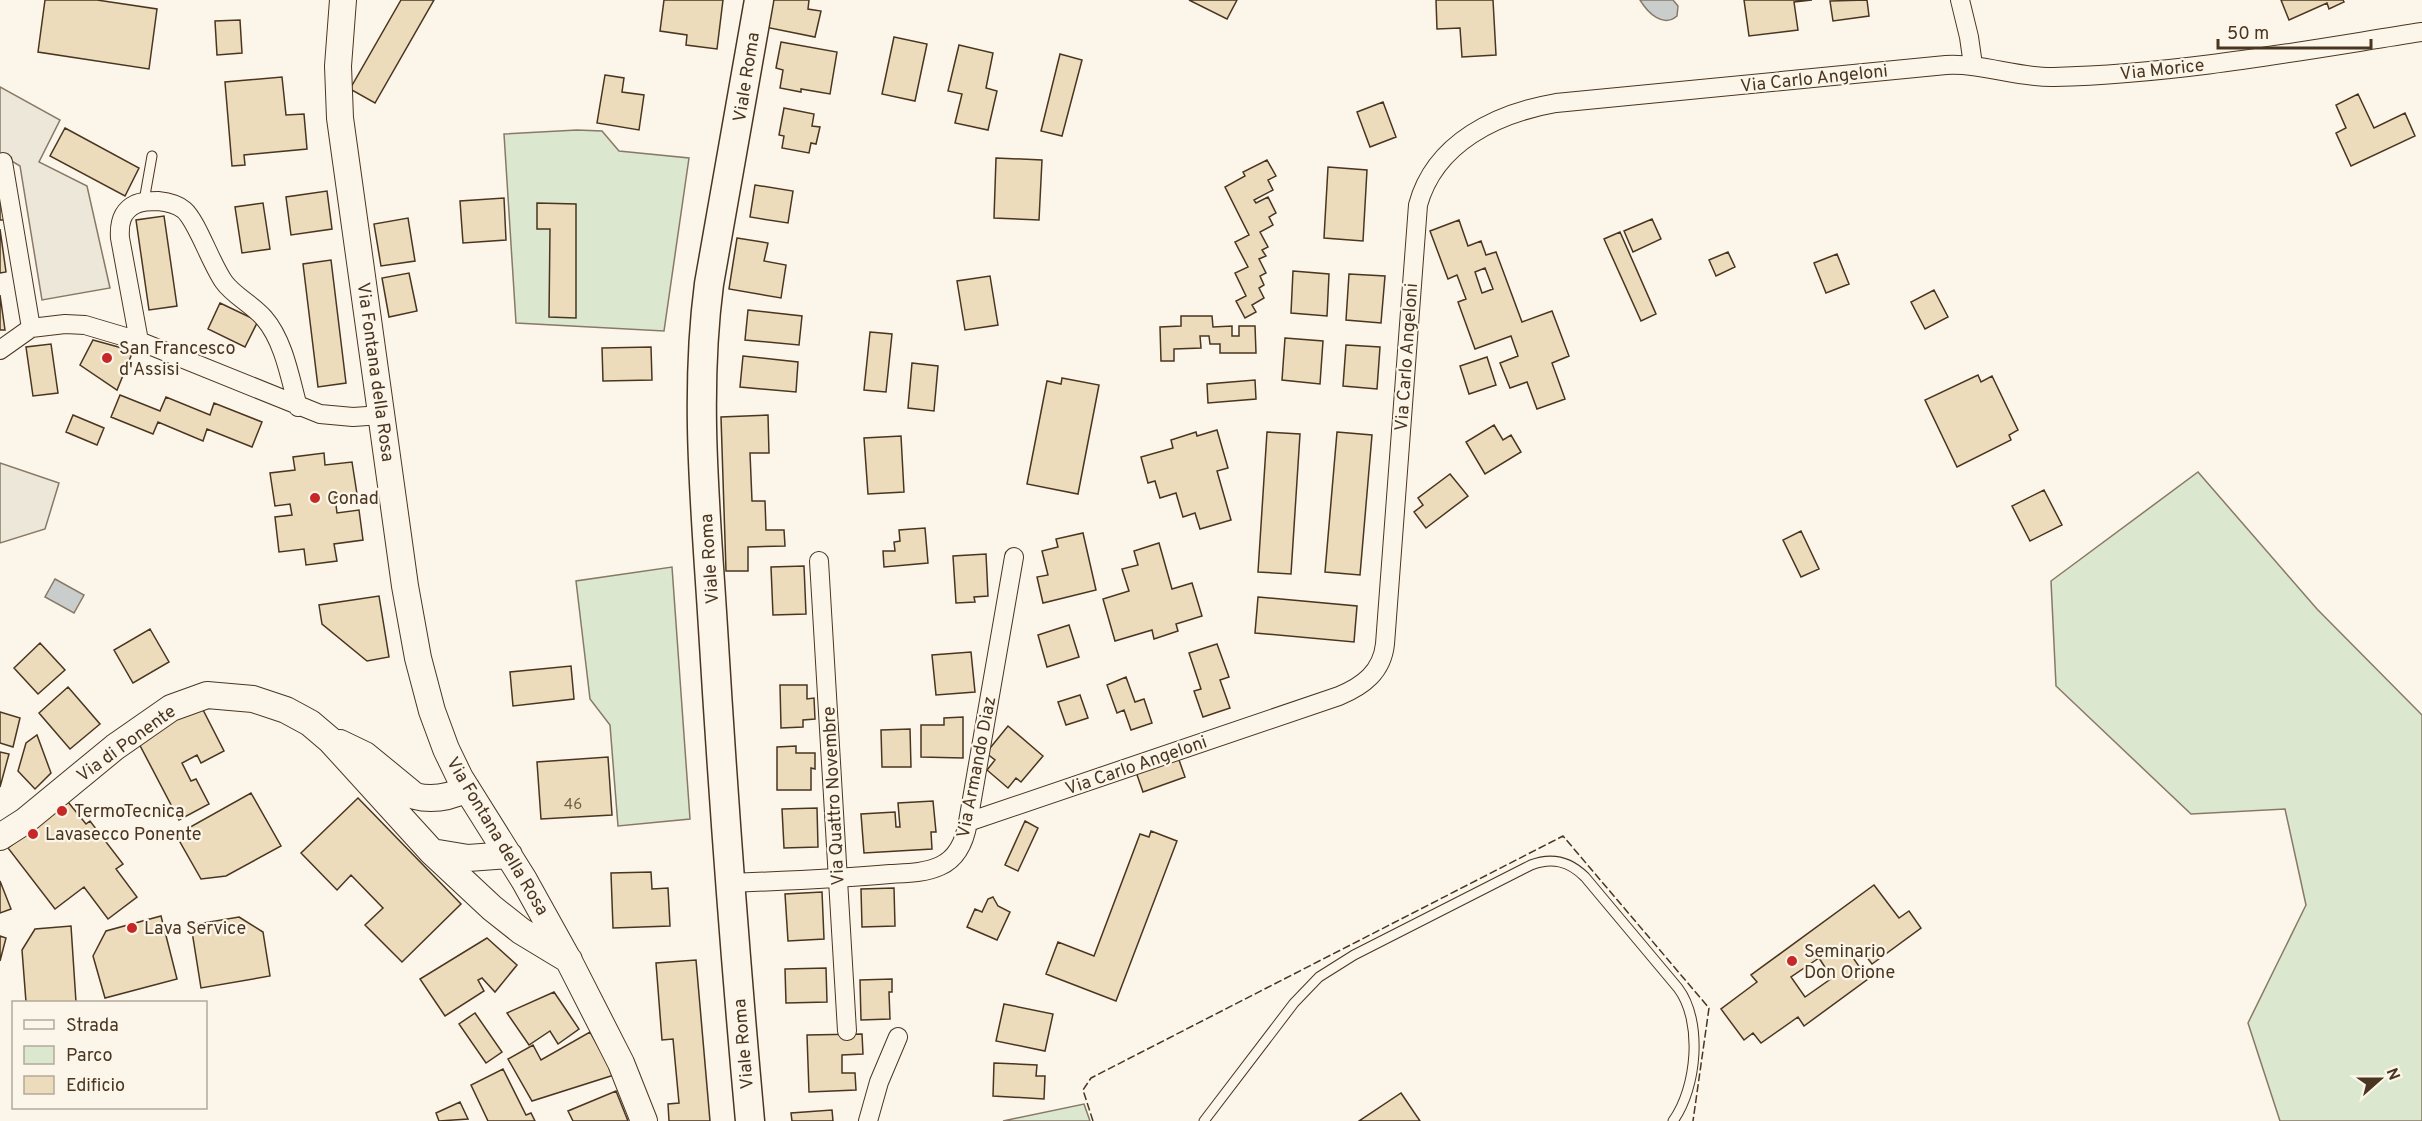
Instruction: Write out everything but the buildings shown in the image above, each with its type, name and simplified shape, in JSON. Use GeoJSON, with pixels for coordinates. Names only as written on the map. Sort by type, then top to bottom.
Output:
{"type":"FeatureCollection","features":[{"type":"Feature","properties":{"kind":"main road","name":"Via Fontana della Rosa"},"geometry":{"type":"LineString","coordinates":[[343,0],[338,66],[340,118],[405,586],[418,658],[441,736],[467,789],[509,855],[569,960],[621,1063],[644,1121]]}},
{"type":"Feature","properties":{"kind":"main road","name":"Viale Roma"},"geometry":{"type":"LineString","coordinates":[[750,1121],[729,883],[704,473],[702,382],[709,284],[759,0]]}},
{"type":"Feature","properties":{"kind":"main road","name":"Via di Ponente"},"geometry":{"type":"LineString","coordinates":[[0,837],[30,817],[115,747],[162,713],[202,695],[235,696],[277,706],[304,718],[330,740],[432,852],[511,925],[569,960]]}},
{"type":"Feature","properties":{"kind":"main road","name":"Via di Ponente"},"geometry":{"type":"LineString","coordinates":[[330,740],[359,751],[415,796],[445,797],[467,789]]}},
{"type":"Feature","properties":{"kind":"main road"},"geometry":{"type":"LineString","coordinates":[[432,852],[468,858],[509,855]]}},
{"type":"Feature","properties":{"kind":"street"},"geometry":{"type":"LineString","coordinates":[[1960,0],[1973,65]]}},
{"type":"Feature","properties":{"kind":"street","name":"Via Morice"},"geometry":{"type":"LineString","coordinates":[[1973,65],[2017,75],[2042,77],[2143,72],[2210,65],[2422,32]]}},
{"type":"Feature","properties":{"kind":"street","name":"Via Carlo Angeloni"},"geometry":{"type":"LineString","coordinates":[[968,822],[1339,696],[1359,686],[1376,670],[1385,644],[1418,205],[1431,175],[1445,157],[1466,137],[1512,113],[1556,103],[1946,65],[1973,65]]}},
{"type":"Feature","properties":{"kind":"street"},"geometry":{"type":"LineString","coordinates":[[3,162],[31,327]]}},
{"type":"Feature","properties":{"kind":"street"},"geometry":{"type":"LineString","coordinates":[[139,341],[120,230],[122,217],[128,210],[144,201],[173,204],[188,215],[225,283],[257,311],[272,330],[288,369],[298,407]]}},
{"type":"Feature","properties":{"kind":"street"},"geometry":{"type":"LineString","coordinates":[[0,350],[31,327],[85,325],[139,341],[298,407],[332,416],[382,415]]}},
{"type":"Feature","properties":{"kind":"street","name":"Via Armando Diaz"},"geometry":{"type":"LineString","coordinates":[[729,883],[838,879],[920,871],[940,866],[960,848],[968,822],[1014,557]]}},
{"type":"Feature","properties":{"kind":"street","name":"Via Quattro Novembre"},"geometry":{"type":"LineString","coordinates":[[819,561],[847,1031]]}},
{"type":"Feature","properties":{"kind":"street"},"geometry":{"type":"LineString","coordinates":[[868,1121],[882,1073],[898,1037]]}},
{"type":"Feature","properties":{"kind":"lane"},"geometry":{"type":"LineString","coordinates":[[144,201],[152,156]]}},
{"type":"Feature","properties":{"kind":"lane"},"geometry":{"type":"LineString","coordinates":[[1204,1121],[1294,1003],[1319,977],[1354,955],[1531,865],[1548,860],[1573,868],[1590,882],[1678,988],[1688,1004],[1695,1035],[1694,1053],[1686,1093],[1673,1121]]}},
{"type":"Feature","properties":{"kind":"green space"},"geometry":{"type":"Polygon","coordinates":[[[602,131],[619,151],[689,158],[664,331],[516,323],[504,134],[602,131]]]}},
{"type":"Feature","properties":{"kind":"green space"},"geometry":{"type":"Polygon","coordinates":[[[2198,472],[2317,609],[2422,715],[2422,1121],[2280,1121],[2248,1023],[2306,905],[2285,809],[2191,814],[2056,686],[2051,581],[2198,472]]]}},
{"type":"Feature","properties":{"kind":"green space"},"geometry":{"type":"Polygon","coordinates":[[[672,567],[690,819],[618,826],[610,725],[590,699],[576,581],[672,567]]]}},
{"type":"Feature","properties":{"kind":"green space"},"geometry":{"type":"Polygon","coordinates":[[[1084,1104],[1090,1121],[1003,1121],[1084,1104]]]}},
{"type":"Feature","properties":{"kind":"shaded area"},"geometry":{"type":"Polygon","coordinates":[[[1640,0],[1673,0],[1678,6],[1677,16],[1661,20],[1647,10],[1640,0]]]}},
{"type":"Feature","properties":{"kind":"shaded area"},"geometry":{"type":"Polygon","coordinates":[[[0,87],[60,120],[39,162],[87,186],[110,288],[42,300],[20,166],[0,154],[0,87]]]}},
{"type":"Feature","properties":{"kind":"shaded area"},"geometry":{"type":"Polygon","coordinates":[[[0,463],[59,483],[45,529],[0,543],[0,463]]]}},
{"type":"Feature","properties":{"kind":"shaded area"},"geometry":{"type":"Polygon","coordinates":[[[55,579],[84,595],[74,613],[45,597],[55,579]]]}},
{"type":"Feature","properties":{"kind":"fence"},"geometry":{"type":"LineString","coordinates":[[1093,1121],[1083,1090],[1091,1078],[1563,836],[1709,1008],[1693,1121]]}},
{"type":"Feature","properties":{"kind":"place","name":"San Francesco d'Assisi"},"geometry":{"type":"Point","coordinates":[107,358]}},
{"type":"Feature","properties":{"kind":"place","name":"Conad"},"geometry":{"type":"Point","coordinates":[315,498]}},
{"type":"Feature","properties":{"kind":"place","name":"TermoTecnica"},"geometry":{"type":"Point","coordinates":[62,811]}},
{"type":"Feature","properties":{"kind":"place","name":"Lavasecco Ponente"},"geometry":{"type":"Point","coordinates":[33,834]}},
{"type":"Feature","properties":{"kind":"place","name":"Lava Service"},"geometry":{"type":"Point","coordinates":[132,928]}},
{"type":"Feature","properties":{"kind":"place","name":"Seminario Don Orione"},"geometry":{"type":"Point","coordinates":[1792,961]}}]}
